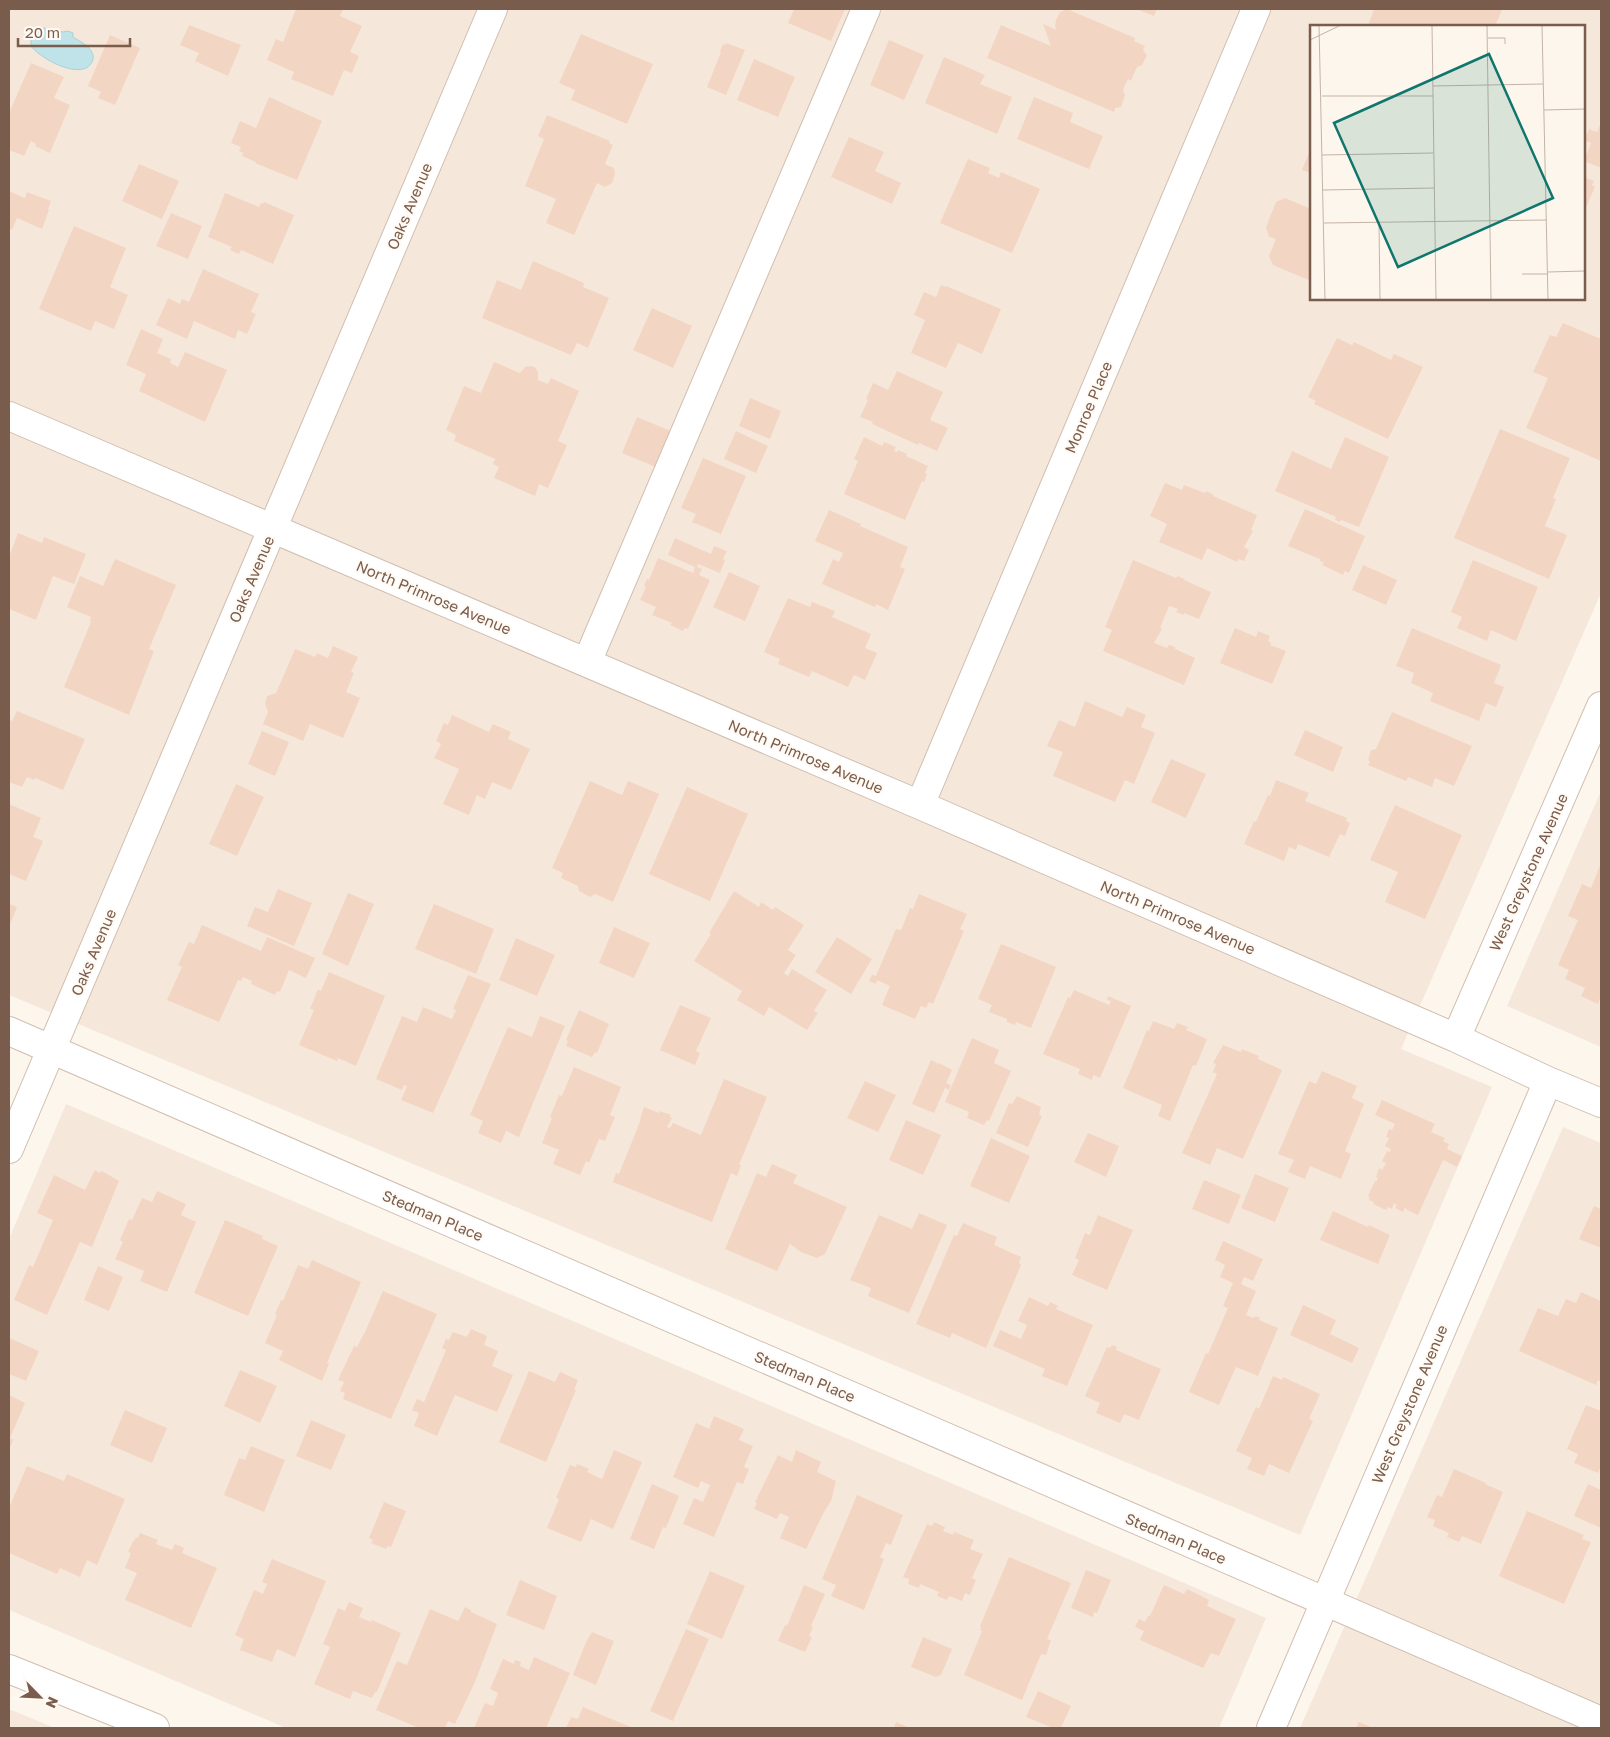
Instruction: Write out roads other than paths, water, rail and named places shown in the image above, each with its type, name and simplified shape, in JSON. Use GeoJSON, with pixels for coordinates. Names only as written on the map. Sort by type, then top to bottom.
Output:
{"type":"FeatureCollection","features":[{"type":"Feature","properties":{"kind":"street","name":"Oaks Avenue"},"geometry":{"type":"LineString","coordinates":[[9,1149],[492,9]]}},
{"type":"Feature","properties":{"kind":"street"},"geometry":{"type":"LineString","coordinates":[[587,662],[866,9]]}},
{"type":"Feature","properties":{"kind":"street","name":"Monroe Place"},"geometry":{"type":"LineString","coordinates":[[920,805],[1256,9]]}},
{"type":"Feature","properties":{"kind":"street","name":"North Primrose Avenue"},"geometry":{"type":"LineString","coordinates":[[9,416],[920,805],[1601,1103]]}},
{"type":"Feature","properties":{"kind":"street","name":"West Greystone Avenue"},"geometry":{"type":"LineString","coordinates":[[1456,1038],[1601,706]]}},
{"type":"Feature","properties":{"kind":"street","name":"Stedman Place"},"geometry":{"type":"LineString","coordinates":[[9,1031],[1601,1720]]}},
{"type":"Feature","properties":{"kind":"street","name":"West Greystone Avenue"},"geometry":{"type":"LineString","coordinates":[[1271,1728],[1548,1081]]}},
{"type":"Feature","properties":{"kind":"street"},"geometry":{"type":"LineString","coordinates":[[9,1669],[155,1728]]}},
{"type":"Feature","properties":{"kind":"water"},"geometry":{"type":"Polygon","coordinates":[[[45,28],[73,33],[73,37],[91,50],[93,54],[92,62],[87,68],[77,70],[54,63],[40,55],[31,46],[31,39],[34,30],[45,28]]]}}]}
